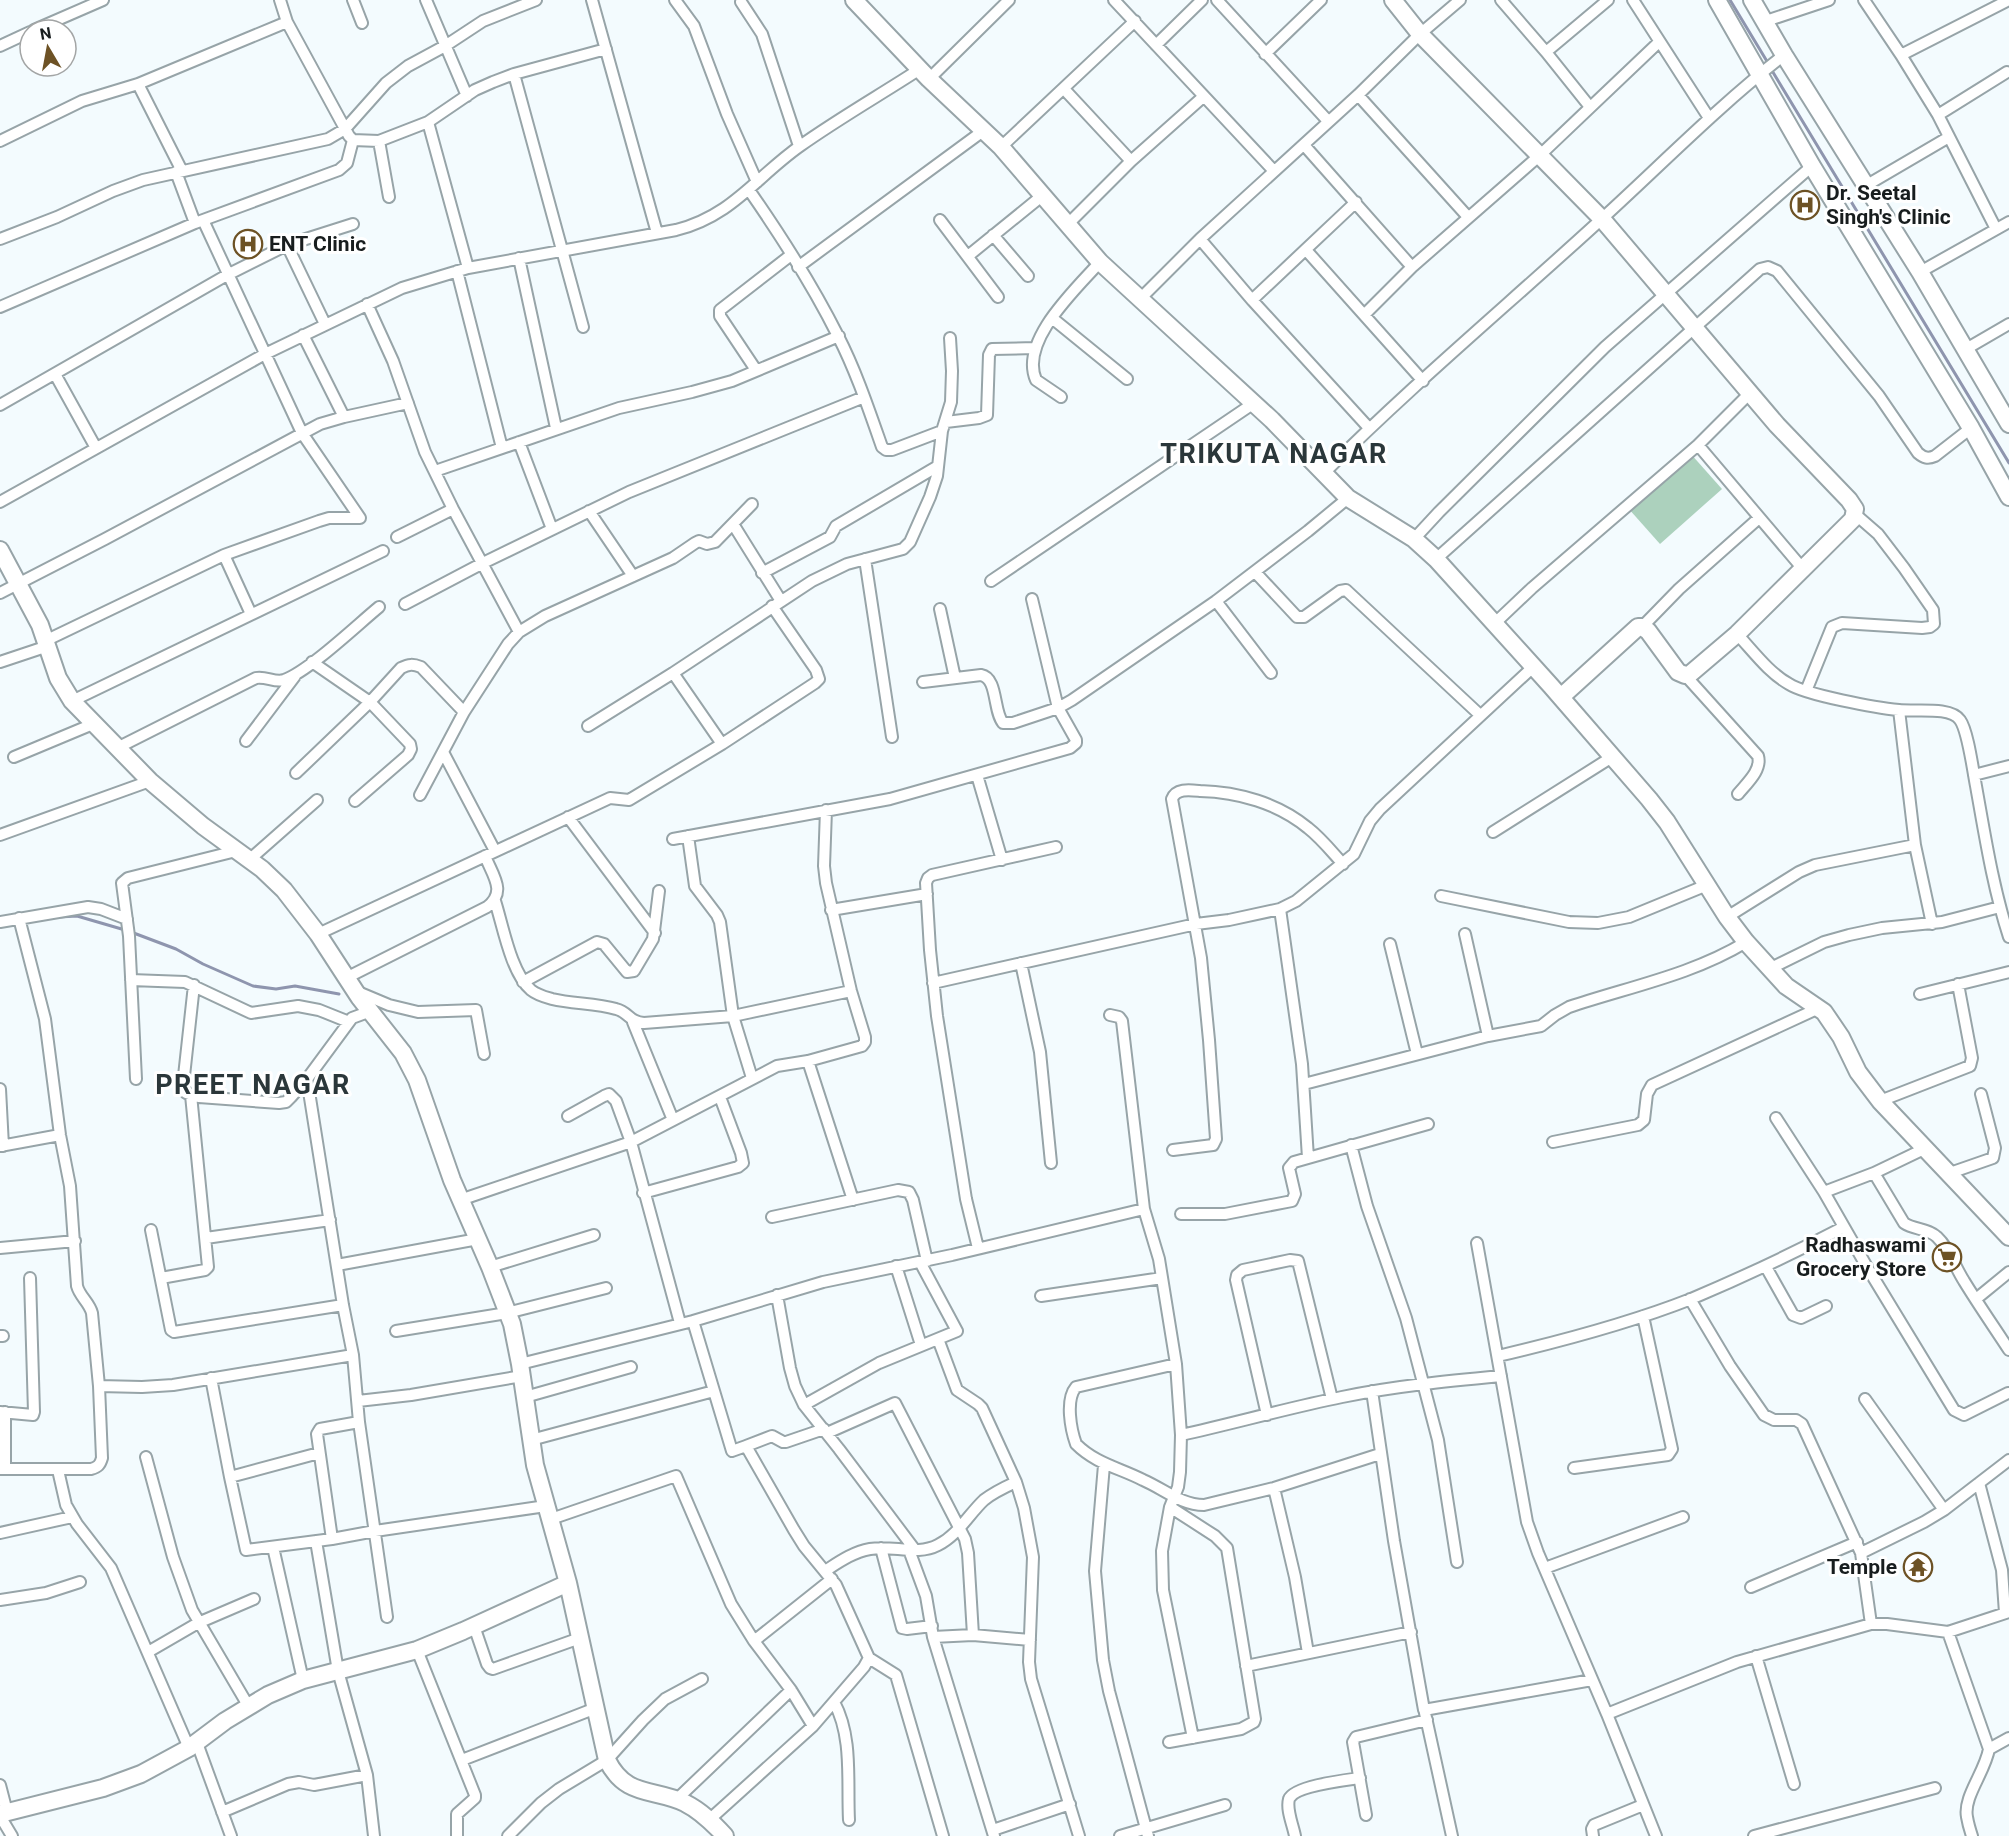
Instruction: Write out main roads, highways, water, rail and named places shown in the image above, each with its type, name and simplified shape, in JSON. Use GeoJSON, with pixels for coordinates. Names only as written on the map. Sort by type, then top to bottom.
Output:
{"type":"FeatureCollection","features":[{"type":"Feature","properties":{"kind":"waterway"},"geometry":{"type":"LineString","coordinates":[[1730,0],[1768,63]]}},
{"type":"Feature","properties":{"kind":"waterway"},"geometry":{"type":"LineString","coordinates":[[1771,69],[2009,463]]}},
{"type":"Feature","properties":{"kind":"waterway"},"geometry":{"type":"LineString","coordinates":[[59,917],[77,916],[125,930]]}},
{"type":"Feature","properties":{"kind":"waterway"},"geometry":{"type":"LineString","coordinates":[[131,932],[176,949],[203,964],[253,986],[276,989],[295,986],[339,994]]}},
{"type":"Feature","properties":{"kind":"place","name":"Dr. Seetal Singh's Clinic"},"geometry":{"type":"Point","coordinates":[1805,205]}},
{"type":"Feature","properties":{"kind":"place","name":"ENT Clinic"},"geometry":{"type":"Point","coordinates":[248,244]}},
{"type":"Feature","properties":{"kind":"place","name":"Radhaswami Grocery Store"},"geometry":{"type":"Point","coordinates":[1947,1257]}},
{"type":"Feature","properties":{"kind":"place","name":"Temple"},"geometry":{"type":"Point","coordinates":[1918,1567]}},
{"type":"Feature","properties":{"kind":"district","name":"TRIKUTA NAGAR"},"geometry":{"type":"Point","coordinates":[1274,454]}},
{"type":"Feature","properties":{"kind":"district","name":"PREET NAGAR"},"geometry":{"type":"Point","coordinates":[253,1085]}}]}
